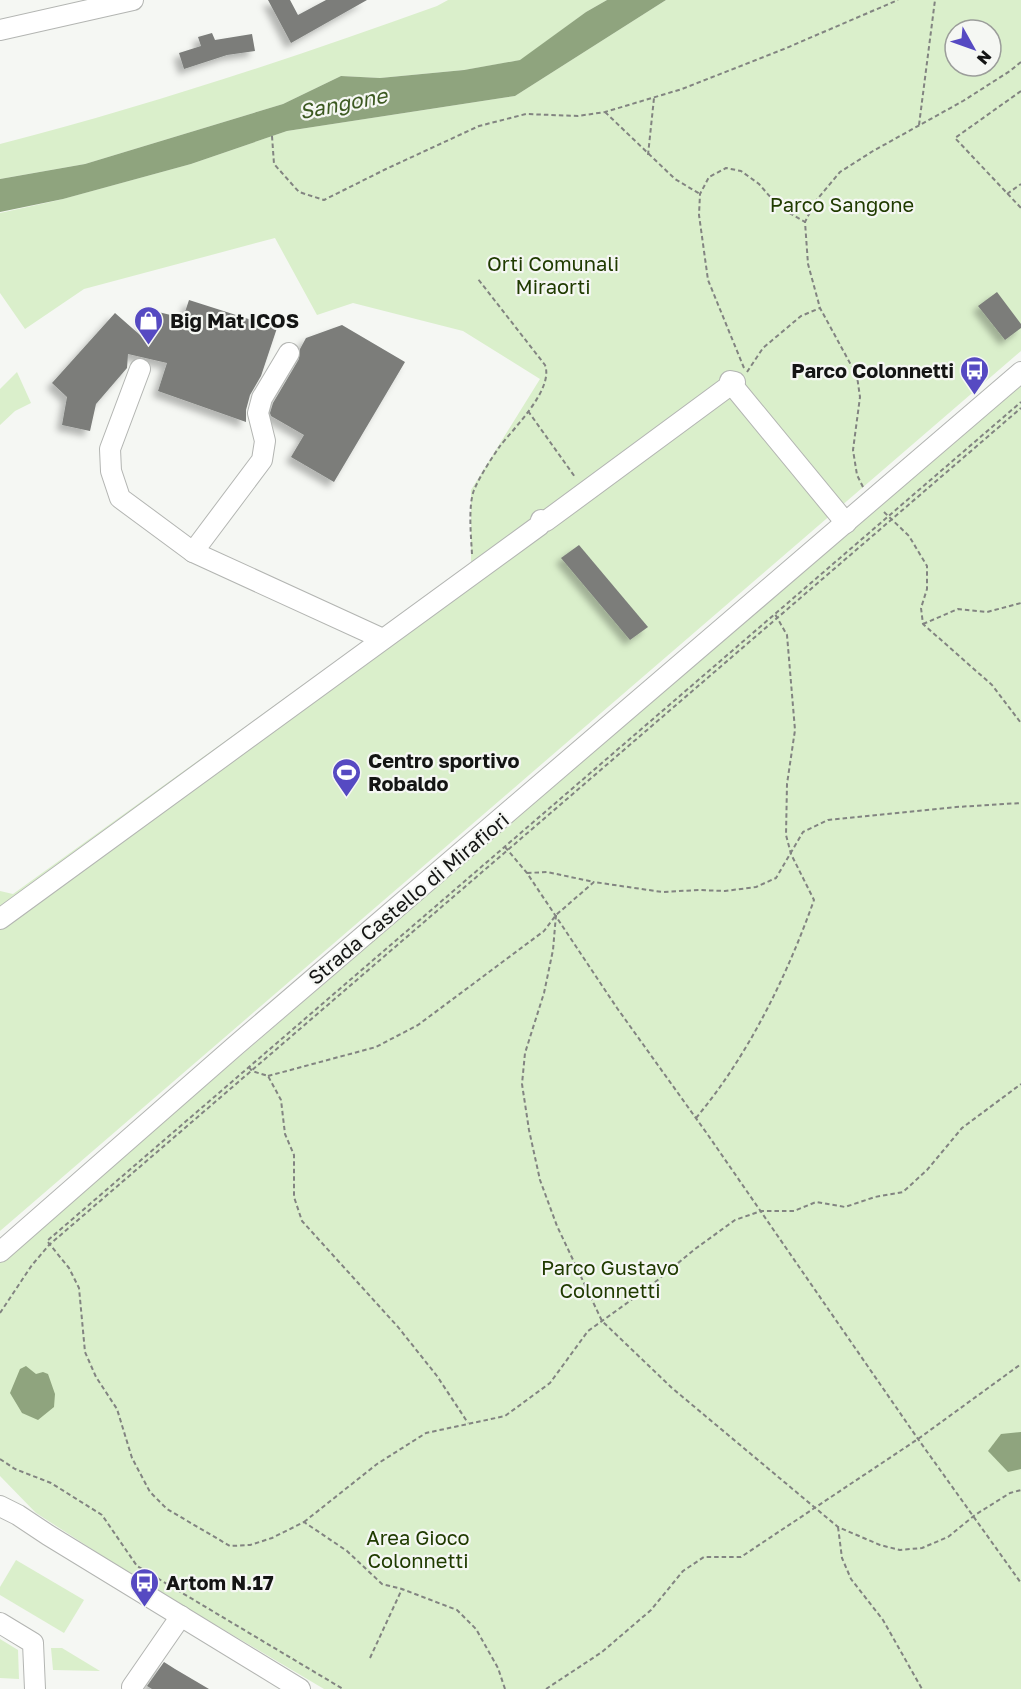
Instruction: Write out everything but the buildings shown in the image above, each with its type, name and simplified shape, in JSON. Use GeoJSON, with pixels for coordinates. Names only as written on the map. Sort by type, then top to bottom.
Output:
{"type":"FeatureCollection","features":[{"type":"Feature","properties":{"kind":"street"},"geometry":{"type":"LineString","coordinates":[[0,30],[133,0]]}},
{"type":"Feature","properties":{"kind":"street"},"geometry":{"type":"LineString","coordinates":[[193,552],[262,460],[265,441],[258,413],[262,399],[289,353]]}},
{"type":"Feature","properties":{"kind":"street"},"geometry":{"type":"LineString","coordinates":[[140,369],[110,449],[111,471],[120,498],[193,552],[383,639]]}},
{"type":"Feature","properties":{"kind":"street","name":"Strada Castello di Mirafiori"},"geometry":{"type":"LineString","coordinates":[[0,1252],[234,1047],[1021,372]]}},
{"type":"Feature","properties":{"kind":"street"},"geometry":{"type":"LineString","coordinates":[[0,919],[732,387],[846,523]]}},
{"type":"Feature","properties":{"kind":"street"},"geometry":{"type":"LineString","coordinates":[[0,1491],[18,1515]]}},
{"type":"Feature","properties":{"kind":"street"},"geometry":{"type":"LineString","coordinates":[[0,1506],[300,1689]]}},
{"type":"Feature","properties":{"kind":"street"},"geometry":{"type":"LineString","coordinates":[[132,1687],[181,1616]]}},
{"type":"Feature","properties":{"kind":"street"},"geometry":{"type":"LineString","coordinates":[[0,1623],[33,1643],[35,1689]]}},
{"type":"Feature","properties":{"kind":"path"},"geometry":{"type":"LineString","coordinates":[[272,136],[274,164],[299,192],[324,200],[479,126],[526,114],[578,116],[605,112],[654,98],[784,49],[898,0]]}},
{"type":"Feature","properties":{"kind":"path"},"geometry":{"type":"LineString","coordinates":[[918,125],[935,0]]}},
{"type":"Feature","properties":{"kind":"path"},"geometry":{"type":"LineString","coordinates":[[1021,62],[963,101],[840,172],[815,202],[805,222],[808,264],[820,308],[857,376],[860,397],[853,450],[857,475],[865,492],[909,536],[927,566],[927,589],[921,608],[923,624],[992,685],[1021,723]]}},
{"type":"Feature","properties":{"kind":"path"},"geometry":{"type":"LineString","coordinates":[[1021,91],[955,138],[1021,208]]}},
{"type":"Feature","properties":{"kind":"path"},"geometry":{"type":"LineString","coordinates":[[648,155],[654,98]]}},
{"type":"Feature","properties":{"kind":"path"},"geometry":{"type":"LineString","coordinates":[[605,112],[675,179],[700,194]]}},
{"type":"Feature","properties":{"kind":"path"},"geometry":{"type":"LineString","coordinates":[[805,222],[779,207],[759,184],[741,171],[726,168],[709,177],[700,194],[699,215],[708,280],[746,373],[763,348],[801,316],[820,308]]}},
{"type":"Feature","properties":{"kind":"path"},"geometry":{"type":"LineString","coordinates":[[1007,194],[1021,184]]}},
{"type":"Feature","properties":{"kind":"path"},"geometry":{"type":"LineString","coordinates":[[478,279],[545,365],[547,371],[543,390],[498,449],[474,491],[471,518],[472,558],[478,570]]}},
{"type":"Feature","properties":{"kind":"path"},"geometry":{"type":"LineString","coordinates":[[1021,402],[47,1241],[69,1268],[79,1288],[85,1352],[96,1377],[117,1409],[132,1458],[150,1492],[167,1509],[230,1546],[250,1545],[272,1538],[304,1522],[377,1464],[426,1433],[505,1416],[550,1383],[588,1331],[648,1288],[694,1249],[735,1220],[761,1211],[794,1211],[816,1202],[845,1207],[875,1197],[903,1192],[927,1170],[962,1128],[1021,1084]]}},
{"type":"Feature","properties":{"kind":"path"},"geometry":{"type":"LineString","coordinates":[[0,1313],[49,1245],[1021,408]]}},
{"type":"Feature","properties":{"kind":"path"},"geometry":{"type":"LineString","coordinates":[[528,411],[586,492]]}},
{"type":"Feature","properties":{"kind":"path"},"geometry":{"type":"LineString","coordinates":[[923,624],[958,609],[987,612],[1021,603]]}},
{"type":"Feature","properties":{"kind":"path"},"geometry":{"type":"LineString","coordinates":[[696,1118],[717,1093],[744,1050],[783,976],[814,900],[791,854],[786,834],[787,784],[795,730],[787,635],[775,614]]}},
{"type":"Feature","properties":{"kind":"path"},"geometry":{"type":"LineString","coordinates":[[527,873],[547,872],[662,892],[725,891],[756,887],[776,878],[803,831],[828,820],[1021,803]]}},
{"type":"Feature","properties":{"kind":"path"},"geometry":{"type":"LineString","coordinates":[[505,847],[527,873],[617,1008],[1021,1583]]}},
{"type":"Feature","properties":{"kind":"path"},"geometry":{"type":"LineString","coordinates":[[249,1067],[252,1071],[268,1076],[376,1047],[418,1025],[544,931],[556,915],[594,882]]}},
{"type":"Feature","properties":{"kind":"path"},"geometry":{"type":"LineString","coordinates":[[556,915],[553,950],[544,993],[525,1053],[522,1084],[540,1180],[557,1226],[602,1321],[672,1388],[838,1527],[880,1545],[900,1550],[922,1548],[948,1537],[973,1516],[1010,1493],[1021,1490]]}},
{"type":"Feature","properties":{"kind":"path"},"geometry":{"type":"LineString","coordinates":[[268,1076],[281,1100],[285,1134],[294,1155],[294,1197],[302,1221],[398,1327],[437,1376],[469,1423]]}},
{"type":"Feature","properties":{"kind":"path"},"geometry":{"type":"LineString","coordinates":[[546,1689],[602,1652],[643,1617],[683,1570],[704,1557],[741,1557],[918,1439],[1021,1364]]}},
{"type":"Feature","properties":{"kind":"path"},"geometry":{"type":"LineString","coordinates":[[0,1458],[15,1469],[51,1483],[102,1515],[137,1566],[343,1689]]}},
{"type":"Feature","properties":{"kind":"path"},"geometry":{"type":"LineString","coordinates":[[304,1522],[347,1551],[382,1584],[402,1589],[457,1610],[476,1629],[498,1668],[505,1689]]}},
{"type":"Feature","properties":{"kind":"path"},"geometry":{"type":"LineString","coordinates":[[838,1527],[842,1558],[851,1580],[883,1620],[922,1689]]}},
{"type":"Feature","properties":{"kind":"path"},"geometry":{"type":"LineString","coordinates":[[370,1658],[402,1589]]}},
{"type":"Feature","properties":{"kind":"green space"},"geometry":{"type":"Polygon","coordinates":[[[448,0],[607,0],[586,12],[521,60],[464,70],[380,78],[341,76],[283,104],[85,164],[0,179],[0,144],[110,114],[220,80],[383,25],[448,0]]]}},
{"type":"Feature","properties":{"kind":"green space","name":"Parco Sangone"},"geometry":{"type":"Polygon","coordinates":[[[666,0],[1021,0],[1021,351],[0,1231],[0,891],[13,894],[471,564],[471,490],[540,379],[463,331],[353,303],[317,315],[275,238],[84,289],[25,329],[0,293],[0,213],[59,200],[191,164],[287,131],[515,96],[666,0]]]}},
{"type":"Feature","properties":{"kind":"green space"},"geometry":{"type":"Polygon","coordinates":[[[17,372],[31,403],[15,411],[0,425],[0,389],[17,372]]]}},
{"type":"Feature","properties":{"kind":"green space","name":"Parco Gustavo Colonnetti"},"geometry":{"type":"Polygon","coordinates":[[[1021,383],[1021,1689],[324,1689],[143,1582],[36,1513],[0,1476],[0,1263],[1021,383]]]}},
{"type":"Feature","properties":{"kind":"green space"},"geometry":{"type":"Polygon","coordinates":[[[16,1560],[84,1600],[64,1633],[0,1595],[0,1587],[16,1560]]]}},
{"type":"Feature","properties":{"kind":"green space"},"geometry":{"type":"Polygon","coordinates":[[[0,1639],[18,1650],[19,1679],[0,1678],[0,1639]]]}},
{"type":"Feature","properties":{"kind":"green space"},"geometry":{"type":"Polygon","coordinates":[[[51,1648],[62,1648],[100,1671],[53,1670],[51,1648]]]}},
{"type":"Feature","properties":{"kind":"water","name":"Sangone"},"geometry":{"type":"Polygon","coordinates":[[[607,0],[666,0],[515,96],[287,131],[191,164],[63,199],[0,212],[0,179],[85,164],[283,104],[341,76],[380,78],[464,70],[520,60],[586,12],[607,0]]]}},
{"type":"Feature","properties":{"kind":"water"},"geometry":{"type":"Polygon","coordinates":[[[26,1366],[36,1374],[43,1372],[48,1374],[55,1394],[54,1407],[38,1420],[22,1413],[10,1393],[20,1369],[26,1366]]]}},
{"type":"Feature","properties":{"kind":"water"},"geometry":{"type":"Polygon","coordinates":[[[1021,1432],[1021,1469],[1008,1472],[988,1451],[1001,1434],[1021,1432]]]}},
{"type":"Feature","properties":{"kind":"place","name":"Big Mat ICOS"},"geometry":{"type":"Point","coordinates":[149,346]}},
{"type":"Feature","properties":{"kind":"place","name":"Parco Colonnetti"},"geometry":{"type":"Point","coordinates":[975,396]}},
{"type":"Feature","properties":{"kind":"place","name":"Centro sportivo Robaldo"},"geometry":{"type":"Point","coordinates":[347,798]}},
{"type":"Feature","properties":{"kind":"place","name":"Artom N.17"},"geometry":{"type":"Point","coordinates":[145,1608]}},
{"type":"Feature","properties":{"kind":"park label","name":"Orti Comunali Miraorti"},"geometry":{"type":"Point","coordinates":[553,274]}},
{"type":"Feature","properties":{"kind":"park label","name":"Area Gioco Colonnetti"},"geometry":{"type":"Point","coordinates":[418,1548]}}]}
